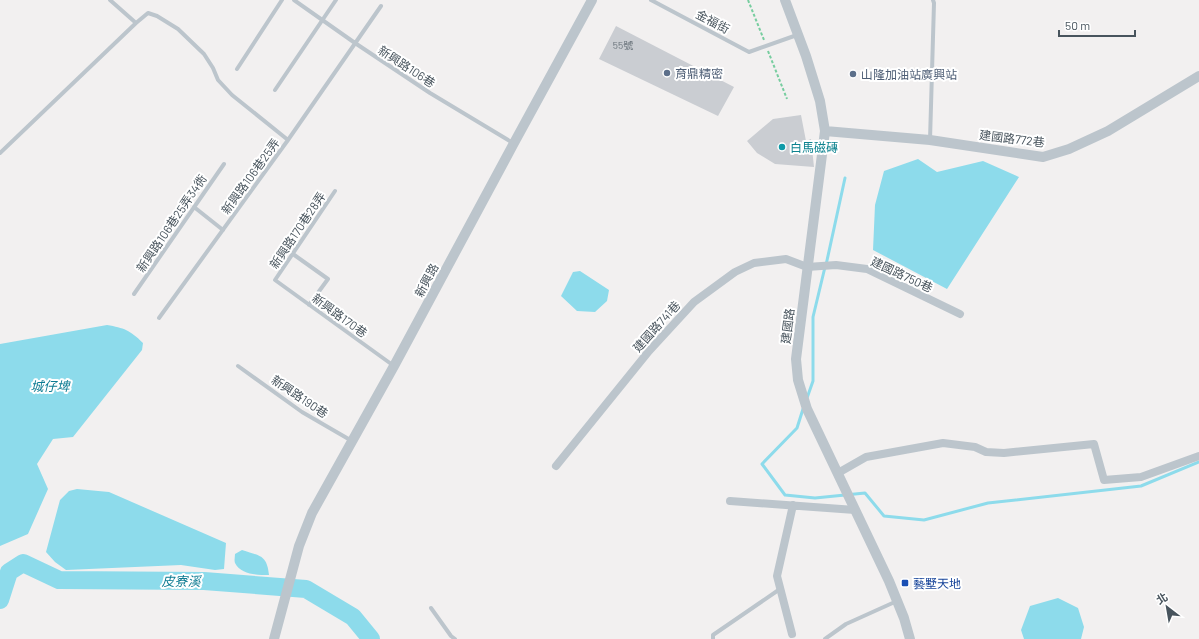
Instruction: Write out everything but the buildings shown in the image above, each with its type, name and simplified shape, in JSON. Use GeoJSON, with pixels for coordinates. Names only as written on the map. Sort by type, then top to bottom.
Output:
{"type":"FeatureCollection","features":[{"type":"Feature","properties":{"kind":"street","name":"新興路"},"geometry":{"type":"LineString","coordinates":[[274,639],[299,546],[312,513],[394,366],[592,0]]}},
{"type":"Feature","properties":{"kind":"street","name":"建國路"},"geometry":{"type":"LineString","coordinates":[[785,0],[806,56],[820,102],[826,131],[796,359],[798,380],[807,409],[874,548],[904,618],[910,639]]}},
{"type":"Feature","properties":{"kind":"street","name":"建國路772巷"},"geometry":{"type":"LineString","coordinates":[[826,131],[930,140],[1044,157],[1069,149],[1108,131],[1199,76]]}},
{"type":"Feature","properties":{"kind":"street","name":"建國路741巷"},"geometry":{"type":"LineString","coordinates":[[556,466],[649,351],[694,302],[735,272],[754,263],[786,259],[807,267]]}},
{"type":"Feature","properties":{"kind":"street","name":"建國路750巷"},"geometry":{"type":"LineString","coordinates":[[807,267],[836,265],[867,269],[960,314]]}},
{"type":"Feature","properties":{"kind":"street"},"geometry":{"type":"LineString","coordinates":[[838,473],[866,457],[943,444],[975,447],[986,452],[1004,453],[1094,444],[1104,480],[1141,477],[1199,456]]}},
{"type":"Feature","properties":{"kind":"street"},"geometry":{"type":"LineString","coordinates":[[730,501],[856,510]]}},
{"type":"Feature","properties":{"kind":"street"},"geometry":{"type":"LineString","coordinates":[[792,634],[777,576],[793,505]]}},
{"type":"Feature","properties":{"kind":"lane"},"geometry":{"type":"LineString","coordinates":[[110,0],[136,23]]}},
{"type":"Feature","properties":{"kind":"lane"},"geometry":{"type":"LineString","coordinates":[[238,69],[282,0]]}},
{"type":"Feature","properties":{"kind":"lane","name":"新興路106巷"},"geometry":{"type":"LineString","coordinates":[[294,0],[430,93],[514,143]]}},
{"type":"Feature","properties":{"kind":"lane"},"geometry":{"type":"LineString","coordinates":[[275,90],[336,0]]}},
{"type":"Feature","properties":{"kind":"lane","name":"金福街"},"geometry":{"type":"LineString","coordinates":[[651,0],[749,52],[798,35]]}},
{"type":"Feature","properties":{"kind":"lane"},"geometry":{"type":"LineString","coordinates":[[930,140],[933,0]]}},
{"type":"Feature","properties":{"kind":"lane","name":"新興路106巷25弄"},"geometry":{"type":"LineString","coordinates":[[159,318],[288,140],[381,6]]}},
{"type":"Feature","properties":{"kind":"lane"},"geometry":{"type":"LineString","coordinates":[[0,153],[148,13],[178,29],[204,54],[213,68],[218,80],[232,95],[288,140]]}},
{"type":"Feature","properties":{"kind":"lane","name":"新興路106巷25弄34衖"},"geometry":{"type":"LineString","coordinates":[[134,294],[224,164]]}},
{"type":"Feature","properties":{"kind":"lane","name":"新興路170巷28弄"},"geometry":{"type":"LineString","coordinates":[[275,280],[335,191]]}},
{"type":"Feature","properties":{"kind":"lane"},"geometry":{"type":"LineString","coordinates":[[194,207],[223,230]]}},
{"type":"Feature","properties":{"kind":"lane"},"geometry":{"type":"LineString","coordinates":[[293,254],[328,279],[309,305]]}},
{"type":"Feature","properties":{"kind":"lane","name":"新興路170巷"},"geometry":{"type":"LineString","coordinates":[[275,280],[394,366]]}},
{"type":"Feature","properties":{"kind":"lane","name":"新興路190巷"},"geometry":{"type":"LineString","coordinates":[[238,366],[302,412],[352,441]]}},
{"type":"Feature","properties":{"kind":"lane"},"geometry":{"type":"LineString","coordinates":[[713,639],[713,635],[781,588]]}},
{"type":"Feature","properties":{"kind":"lane"},"geometry":{"type":"LineString","coordinates":[[825,639],[846,624],[897,601]]}},
{"type":"Feature","properties":{"kind":"lane"},"geometry":{"type":"LineString","coordinates":[[431,608],[451,636],[455,639]]}},
{"type":"Feature","properties":{"kind":"path"},"geometry":{"type":"LineString","coordinates":[[748,0],[787,99]]}},
{"type":"Feature","properties":{"kind":"water"},"geometry":{"type":"Polygon","coordinates":[[[918,159],[937,172],[983,161],[1019,177],[947,289],[873,250],[875,205],[884,171],[918,159]]]}},
{"type":"Feature","properties":{"kind":"water"},"geometry":{"type":"Polygon","coordinates":[[[580,271],[609,290],[607,301],[595,312],[577,311],[561,296],[573,272],[580,271]]]}},
{"type":"Feature","properties":{"kind":"water","name":"城仔埤"},"geometry":{"type":"Polygon","coordinates":[[[107,325],[130,332],[143,343],[142,350],[73,437],[53,439],[37,464],[48,489],[28,534],[0,546],[0,344],[107,325]]]}},
{"type":"Feature","properties":{"kind":"water"},"geometry":{"type":"Polygon","coordinates":[[[77,489],[109,492],[226,543],[224,569],[215,570],[181,565],[66,570],[55,562],[46,552],[60,500],[69,491],[77,489]]]}},
{"type":"Feature","properties":{"kind":"water"},"geometry":{"type":"Polygon","coordinates":[[[242,550],[264,559],[269,575],[250,574],[241,570],[235,563],[235,554],[242,550]]]}},
{"type":"Feature","properties":{"kind":"water"},"geometry":{"type":"Polygon","coordinates":[[[1058,598],[1078,608],[1084,627],[1081,639],[1024,639],[1021,630],[1030,606],[1058,598]]]}},
{"type":"Feature","properties":{"kind":"waterway"},"geometry":{"type":"LineString","coordinates":[[826,265],[845,178]]}},
{"type":"Feature","properties":{"kind":"waterway"},"geometry":{"type":"LineString","coordinates":[[807,398],[813,381],[813,317],[825,267]]}},
{"type":"Feature","properties":{"kind":"waterway"},"geometry":{"type":"LineString","coordinates":[[803,409],[797,428],[762,464],[785,495],[815,498],[865,493],[884,516],[924,520],[988,503],[1141,486],[1199,462]]}},
{"type":"Feature","properties":{"kind":"waterway","name":"皮寮溪"},"geometry":{"type":"LineString","coordinates":[[0,600],[9,572],[23,563],[59,580],[204,581],[306,589],[353,617],[371,639]]}},
{"type":"Feature","properties":{"kind":"place","name":"育鼎精密"},"geometry":{"type":"Point","coordinates":[667,73]}},
{"type":"Feature","properties":{"kind":"place","name":"山隆加油站廣興站"},"geometry":{"type":"Point","coordinates":[853,74]}},
{"type":"Feature","properties":{"kind":"place","name":"白馬磁磚"},"geometry":{"type":"Point","coordinates":[782,147]}},
{"type":"Feature","properties":{"kind":"place","name":"藝墅天地"},"geometry":{"type":"Point","coordinates":[905,583]}}]}
